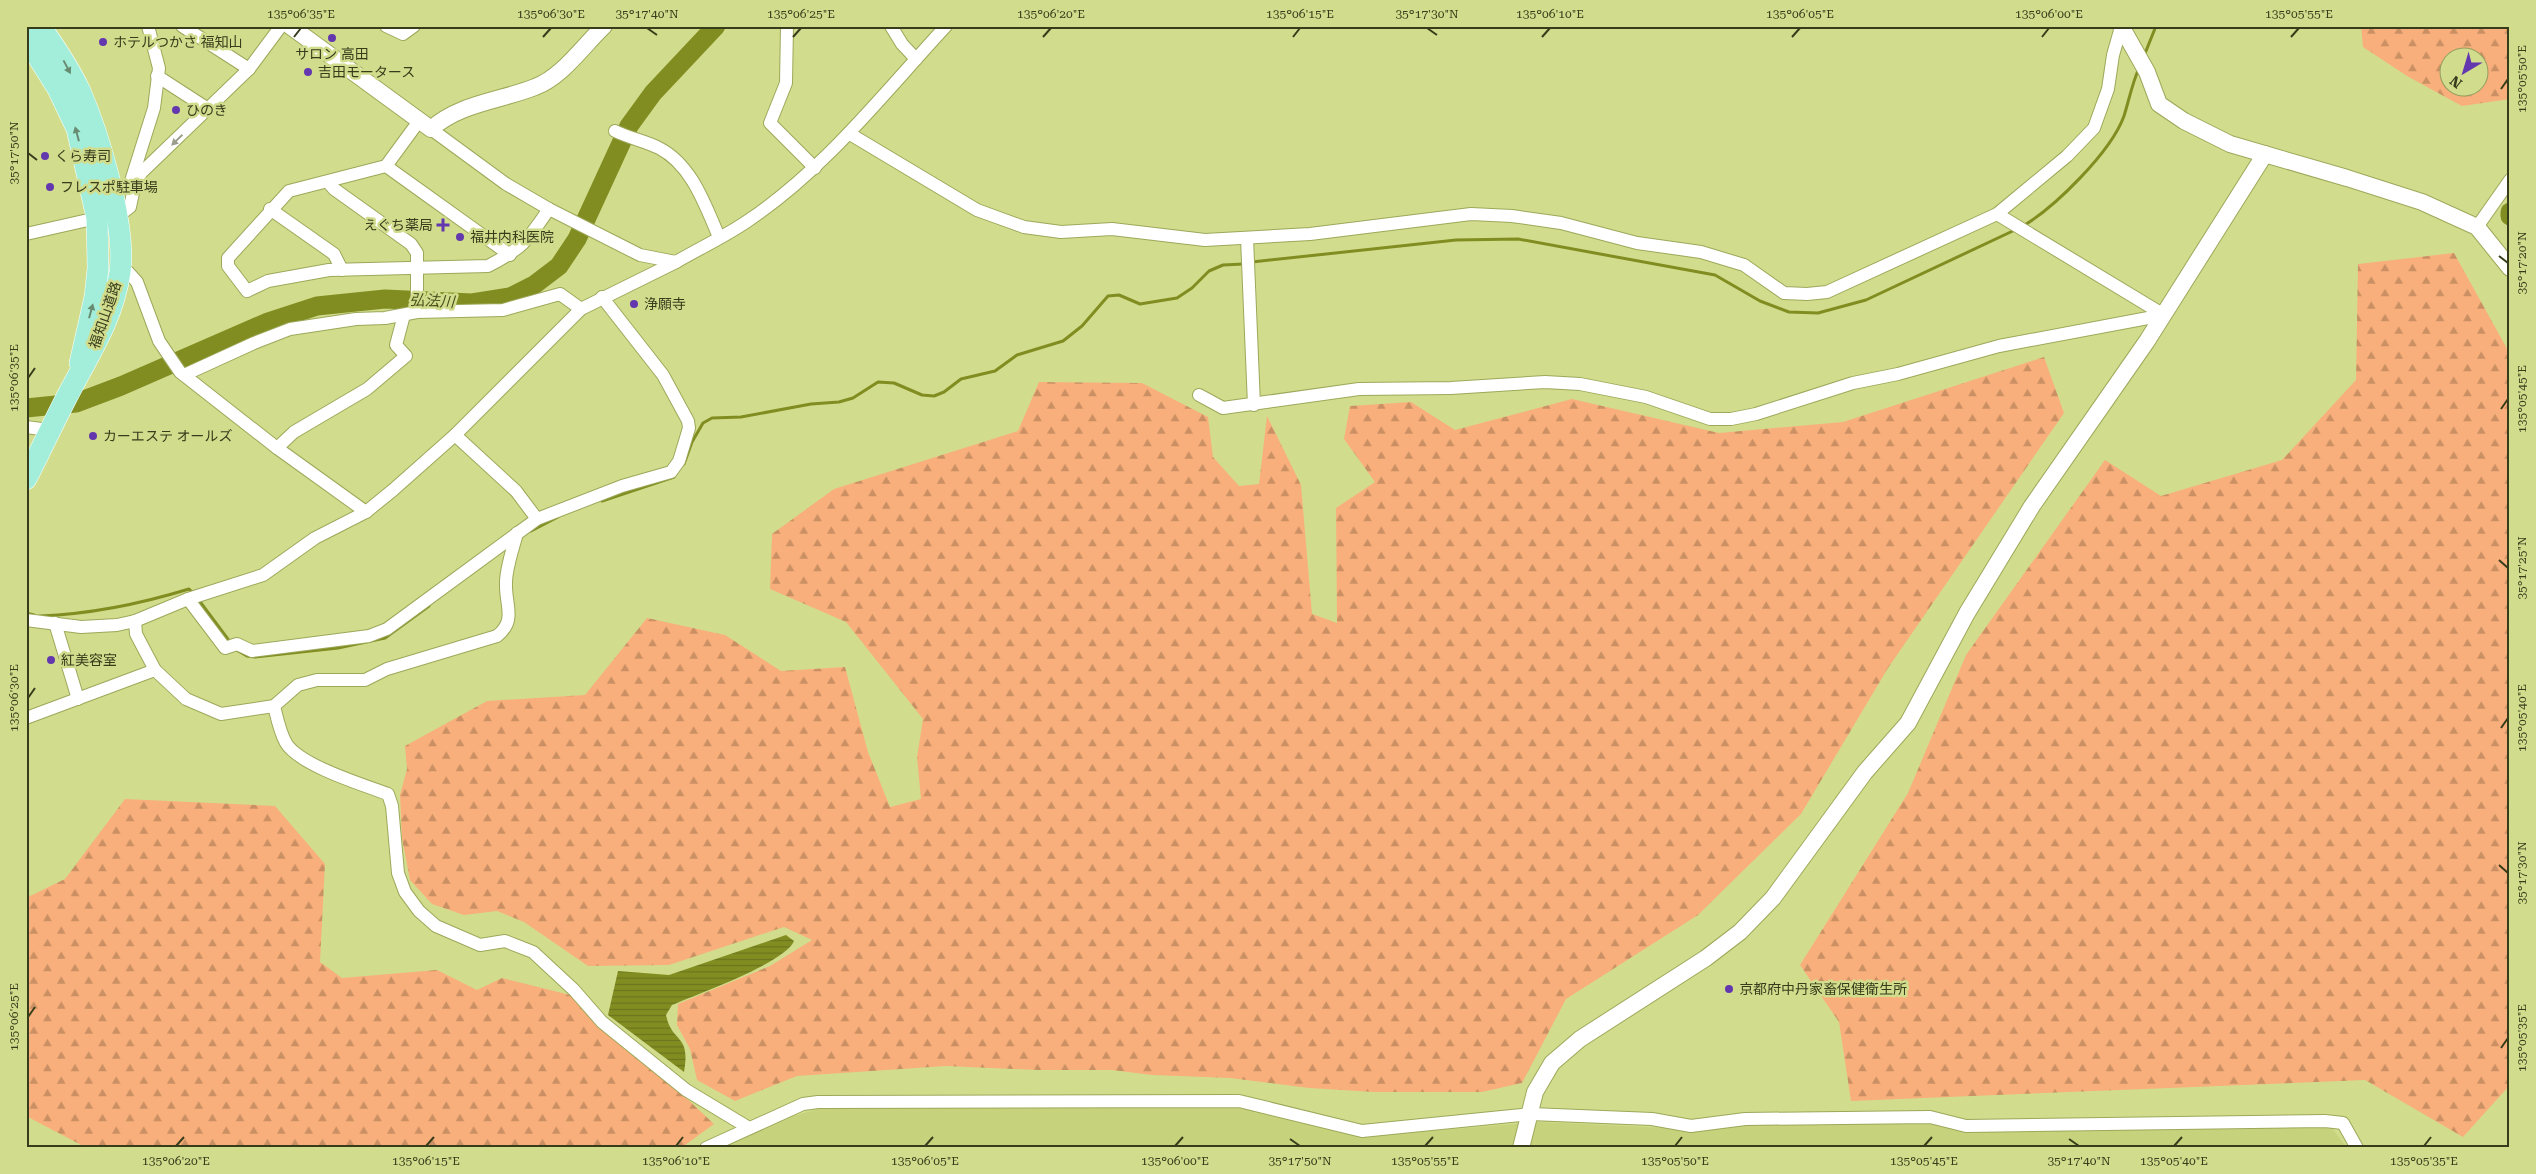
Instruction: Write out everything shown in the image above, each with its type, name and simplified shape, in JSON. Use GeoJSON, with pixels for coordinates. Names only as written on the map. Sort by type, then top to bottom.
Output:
{"type":"FeatureCollection","features":[{"type":"Feature","properties":{"kind":"highway","name":"福知山道路"},"geometry":{"type":"LineString","coordinates":[[40,26],[58,51],[80,92],[102,154],[107,218],[78,376]]}},
{"type":"Feature","properties":{"kind":"highway","name":"福知山道路"},"geometry":{"type":"LineString","coordinates":[[26,38],[58,89],[77,130],[107,218],[120,271],[100,338],[78,376],[26,479]]}},
{"type":"Feature","properties":{"kind":"street"},"geometry":{"type":"LineString","coordinates":[[107,218],[128,202],[129,189],[154,108],[159,68],[148,26]]}},
{"type":"Feature","properties":{"kind":"street"},"geometry":{"type":"LineString","coordinates":[[182,26],[249,70]]}},
{"type":"Feature","properties":{"kind":"street"},"geometry":{"type":"LineString","coordinates":[[26,234],[107,218],[132,204],[134,188],[141,173],[249,70],[280,26]]}},
{"type":"Feature","properties":{"kind":"street"},"geometry":{"type":"LineString","coordinates":[[386,26],[403,34],[414,26]]}},
{"type":"Feature","properties":{"kind":"street"},"geometry":{"type":"LineString","coordinates":[[549,209],[525,244],[510,255],[488,266],[329,270],[268,282],[247,291],[228,266],[228,258],[270,209],[289,191],[386,166],[425,125],[494,98],[536,87],[551,78],[604,26]]}},
{"type":"Feature","properties":{"kind":"street"},"geometry":{"type":"LineString","coordinates":[[787,26],[786,83],[770,123],[815,168]]}},
{"type":"Feature","properties":{"kind":"street"},"geometry":{"type":"LineString","coordinates":[[891,26],[902,44],[916,59]]}},
{"type":"Feature","properties":{"kind":"street"},"geometry":{"type":"LineString","coordinates":[[26,620],[81,628],[135,621],[188,599],[263,575],[315,538],[366,512],[455,435],[581,309],[602,296],[676,262],[749,220],[815,168],[850,134],[946,26]]}},
{"type":"Feature","properties":{"kind":"street"},"geometry":{"type":"LineString","coordinates":[[850,134],[976,210],[1024,227],[1061,232],[1112,229],[1205,240],[1310,234],[1471,214],[1512,216],[1561,223],[1637,243],[1701,252],[1744,265],[1784,293],[1808,294],[1827,292],[1996,214],[2067,156],[2094,128],[2108,89],[2113,55],[2121,27]]}},
{"type":"Feature","properties":{"kind":"street"},"geometry":{"type":"LineString","coordinates":[[2121,27],[2147,72],[2159,104],[2184,121],[2230,144],[2422,202],[2477,227],[2510,268]]}},
{"type":"Feature","properties":{"kind":"street"},"geometry":{"type":"LineString","coordinates":[[299,29],[506,184],[549,209],[640,255],[676,262]]}},
{"type":"Feature","properties":{"kind":"street"},"geometry":{"type":"LineString","coordinates":[[157,76],[208,109]]}},
{"type":"Feature","properties":{"kind":"street"},"geometry":{"type":"LineString","coordinates":[[615,131],[632,139],[658,147],[679,161],[698,190],[720,237]]}},
{"type":"Feature","properties":{"kind":"street"},"geometry":{"type":"LineString","coordinates":[[1522,1148],[1535,1092],[1552,1063],[1580,1039],[1706,958],[1740,932],[1773,898],[1865,772],[1908,723],[1967,613],[2032,506],[2164,315],[2265,154]]}},
{"type":"Feature","properties":{"kind":"street"},"geometry":{"type":"LineString","coordinates":[[386,166],[510,255]]}},
{"type":"Feature","properties":{"kind":"street"},"geometry":{"type":"LineString","coordinates":[[2477,227],[2510,180]]}},
{"type":"Feature","properties":{"kind":"street"},"geometry":{"type":"LineString","coordinates":[[277,448],[294,432],[367,389],[406,356],[396,345],[410,313],[416,293],[417,253],[411,244],[334,189],[328,182]]}},
{"type":"Feature","properties":{"kind":"street"},"geometry":{"type":"LineString","coordinates":[[270,209],[334,254],[342,270]]}},
{"type":"Feature","properties":{"kind":"street"},"geometry":{"type":"LineString","coordinates":[[1996,214],[2164,315]]}},
{"type":"Feature","properties":{"kind":"street"},"geometry":{"type":"LineString","coordinates":[[1247,238],[1254,405]]}},
{"type":"Feature","properties":{"kind":"street"},"geometry":{"type":"LineString","coordinates":[[120,271],[128,272],[137,282],[159,341],[184,375],[277,448],[366,512]]}},
{"type":"Feature","properties":{"kind":"street"},"geometry":{"type":"LineString","coordinates":[[184,375],[254,342],[290,329],[410,313],[503,310],[560,294],[581,309]]}},
{"type":"Feature","properties":{"kind":"street"},"geometry":{"type":"LineString","coordinates":[[188,599],[231,646],[252,651],[369,636],[387,630],[537,519],[622,486],[670,472],[679,461],[688,421],[663,375],[602,296]]}},
{"type":"Feature","properties":{"kind":"street"},"geometry":{"type":"LineString","coordinates":[[1199,395],[1223,408],[1359,389],[1450,388],[1545,382],[1580,384],[1646,397],[1710,419],[1731,419],[1756,414],[1853,383],[1898,374],[1999,346],[2164,315]]}},
{"type":"Feature","properties":{"kind":"street"},"geometry":{"type":"LineString","coordinates":[[26,427],[41,429],[57,418]]}},
{"type":"Feature","properties":{"kind":"street"},"geometry":{"type":"LineString","coordinates":[[455,435],[516,491],[537,519]]}},
{"type":"Feature","properties":{"kind":"street"},"geometry":{"type":"LineString","coordinates":[[135,621],[136,634],[154,670],[186,698],[221,714],[274,706],[298,685],[317,680],[365,680],[387,670],[497,636],[507,629],[509,617],[506,582],[517,533]]}},
{"type":"Feature","properties":{"kind":"street"},"geometry":{"type":"LineString","coordinates":[[55,624],[78,699]]}},
{"type":"Feature","properties":{"kind":"street"},"geometry":{"type":"LineString","coordinates":[[26,718],[154,670]]}},
{"type":"Feature","properties":{"kind":"street"},"geometry":{"type":"LineString","coordinates":[[274,706],[286,743],[295,753],[349,780],[388,794],[392,806],[398,872],[405,892],[430,921],[436,926],[480,945],[505,941],[533,952],[574,990],[602,1022],[686,1090],[749,1128]]}},
{"type":"Feature","properties":{"kind":"street"},"geometry":{"type":"LineString","coordinates":[[706,1148],[803,1104],[818,1102],[1239,1100],[1362,1131],[1531,1114],[1652,1120],[1691,1126],[1745,1119],[1930,1117],[1966,1126],[2325,1121],[2343,1123],[2357,1148]]}},
{"type":"Feature","properties":{"kind":"shaded area"},"geometry":{"type":"Polygon","coordinates":[[[786,935],[794,941],[787,950],[775,959],[739,977],[672,1005],[666,1015],[672,1031],[683,1044],[685,1051],[684,1072],[608,1015],[618,971],[669,975],[786,935]]]}},
{"type":"Feature","properties":{"kind":"shaded area"},"geometry":{"type":"Polygon","coordinates":[[[1238,1105],[1360,1137],[1539,1122],[1692,1129],[1772,1120],[1930,1121],[1969,1130],[2332,1128],[2347,1148],[720,1148],[773,1122],[818,1109],[894,1106],[1238,1105]]]}},
{"type":"Feature","properties":{"kind":"green space"},"geometry":{"type":"Polygon","coordinates":[[[2361,26],[2510,26],[2510,99],[2462,106],[2447,98],[2488,98],[2488,48],[2438,48],[2438,93],[2407,76],[2363,47],[2361,26]]]}},
{"type":"Feature","properties":{"kind":"green space"},"geometry":{"type":"Polygon","coordinates":[[[2454,253],[2510,354],[2510,1085],[2463,1137],[2365,1080],[1851,1101],[1839,1022],[1800,965],[1908,793],[1966,655],[2105,460],[2161,496],[2282,460],[2356,380],[2358,264],[2454,253]]]}},
{"type":"Feature","properties":{"kind":"green space"},"geometry":{"type":"Polygon","coordinates":[[[2044,357],[2064,413],[1888,668],[1801,814],[1698,915],[1566,999],[1522,1083],[1482,1092],[1374,1092],[1309,1088],[1230,1078],[1152,1075],[1112,1070],[1038,1070],[946,1066],[797,1076],[735,1101],[697,1080],[690,1049],[677,1025],[678,1004],[770,966],[812,940],[784,927],[669,965],[588,966],[524,922],[497,911],[464,915],[432,904],[410,880],[402,838],[400,795],[407,769],[405,746],[487,701],[585,695],[647,618],[725,635],[781,671],[845,667],[868,752],[890,807],[921,799],[917,757],[923,719],[846,622],[770,589],[772,534],[834,489],[1018,431],[1039,382],[1142,383],[1208,417],[1213,457],[1239,486],[1259,484],[1267,416],[1301,485],[1312,614],[1337,623],[1336,508],[1375,482],[1344,439],[1350,406],[1411,402],[1455,430],[1572,399],[1719,433],[1843,422],[2044,357]]]}},
{"type":"Feature","properties":{"kind":"green space"},"geometry":{"type":"Polygon","coordinates":[[[125,799],[275,806],[325,864],[320,962],[342,978],[437,970],[477,990],[502,978],[578,997],[714,1124],[681,1148],[87,1148],[26,1116],[26,898],[65,879],[125,799]]]}},
{"type":"Feature","properties":{"kind":"waterway","name":"弘法川"},"geometry":{"type":"LineString","coordinates":[[26,408],[76,403],[121,386],[268,322],[317,306],[385,299],[472,303],[510,297],[534,285],[559,266],[577,239],[629,126],[653,93],[716,26]]}},
{"type":"Feature","properties":{"kind":"waterway"},"geometry":{"type":"LineString","coordinates":[[2144,56],[2156,26]]}},
{"type":"Feature","properties":{"kind":"waterway"},"geometry":{"type":"LineString","coordinates":[[2023,226],[2066,192],[2095,162],[2107,146],[2124,116],[2139,68]]}},
{"type":"Feature","properties":{"kind":"waterway"},"geometry":{"type":"LineString","coordinates":[[1252,262],[1456,240],[1518,239],[1715,275],[1760,301],[1789,312],[1818,313],[1866,300],[2017,229]]}},
{"type":"Feature","properties":{"kind":"waterway"},"geometry":{"type":"LineString","coordinates":[[684,464],[692,442],[703,423],[712,418],[741,417],[811,404],[839,402],[853,398],[878,382],[894,383],[922,395],[934,396],[944,392],[961,379],[995,371],[1017,355],[1063,341],[1082,326],[1108,296],[1119,295],[1140,304],[1177,298],[1192,288],[1209,271],[1223,265],[1244,264]]}},
{"type":"Feature","properties":{"kind":"waterway"},"geometry":{"type":"LineString","coordinates":[[602,501],[674,477]]}},
{"type":"Feature","properties":{"kind":"waterway"},"geometry":{"type":"LineString","coordinates":[[531,531],[558,517]]}},
{"type":"Feature","properties":{"kind":"waterway"},"geometry":{"type":"LineString","coordinates":[[40,616],[116,607],[189,589],[194,594]]}},
{"type":"Feature","properties":{"kind":"waterway"},"geometry":{"type":"LineString","coordinates":[[198,599],[230,642]]}},
{"type":"Feature","properties":{"kind":"waterway"},"geometry":{"type":"LineString","coordinates":[[235,649],[247,656],[255,657],[338,648],[385,638],[429,606]]}},
{"type":"Feature","properties":{"kind":"waterway"},"geometry":{"type":"LineString","coordinates":[[26,613],[34,615]]}},
{"type":"Feature","properties":{"kind":"place","name":"サロン 高田"},"geometry":{"type":"Point","coordinates":[332,38]}},
{"type":"Feature","properties":{"kind":"place","name":"ホテルつかさ 福知山"},"geometry":{"type":"Point","coordinates":[103,42]}},
{"type":"Feature","properties":{"kind":"place","name":"吉田モータース"},"geometry":{"type":"Point","coordinates":[308,72]}},
{"type":"Feature","properties":{"kind":"place","name":"ひのき"},"geometry":{"type":"Point","coordinates":[176,110]}},
{"type":"Feature","properties":{"kind":"place","name":"くら寿司"},"geometry":{"type":"Point","coordinates":[45,156]}},
{"type":"Feature","properties":{"kind":"place","name":"フレスポ駐車場"},"geometry":{"type":"Point","coordinates":[50,187]}},
{"type":"Feature","properties":{"kind":"place","name":"えぐち薬局"},"geometry":{"type":"Point","coordinates":[443,225]}},
{"type":"Feature","properties":{"kind":"place","name":"福井内科医院"},"geometry":{"type":"Point","coordinates":[460,237]}},
{"type":"Feature","properties":{"kind":"place","name":"浄願寺"},"geometry":{"type":"Point","coordinates":[634,304]}},
{"type":"Feature","properties":{"kind":"place","name":"カーエステ オールズ"},"geometry":{"type":"Point","coordinates":[93,436]}},
{"type":"Feature","properties":{"kind":"place","name":"紅美容室"},"geometry":{"type":"Point","coordinates":[51,660]}},
{"type":"Feature","properties":{"kind":"place","name":"京都府中丹家畜保健衛生所"},"geometry":{"type":"Point","coordinates":[1729,989]}}]}
